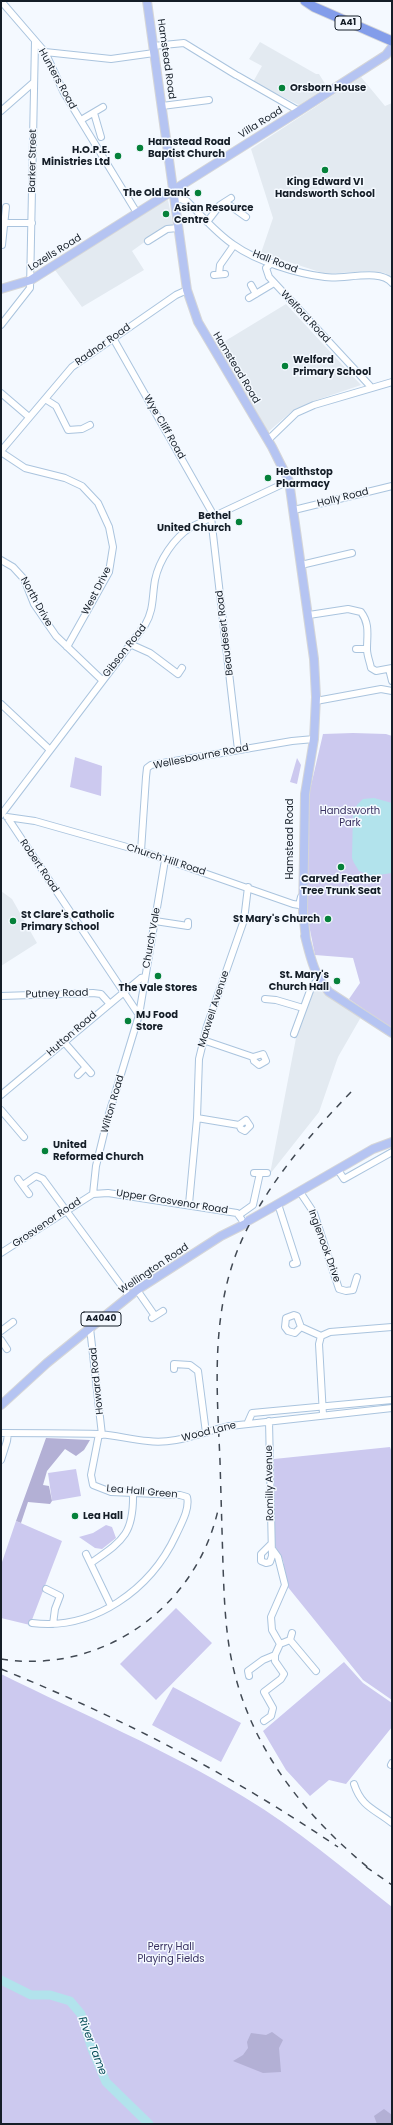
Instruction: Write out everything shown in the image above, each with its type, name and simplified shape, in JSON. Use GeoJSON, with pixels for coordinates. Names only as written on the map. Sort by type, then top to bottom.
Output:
{"type":"FeatureCollection","features":[{"type":"Feature","properties":{"kind":"highway","name":"A41"},"geometry":{"type":"LineString","coordinates":[[305,1],[315,4],[392,41]]}},
{"type":"Feature","properties":{"kind":"main road","name":"Hamstead Road"},"geometry":{"type":"LineString","coordinates":[[147,1],[187,290],[198,322],[268,440],[289,481],[294,510],[309,615],[314,659],[316,701],[314,739],[309,752],[300,791],[301,899],[306,940],[318,978],[328,992],[392,1033]]}},
{"type":"Feature","properties":{"kind":"main road","name":"Villa Road"},"geometry":{"type":"LineString","coordinates":[[117,226],[389,56],[392,47]]}},
{"type":"Feature","properties":{"kind":"main road","name":"Lozells Road"},"geometry":{"type":"LineString","coordinates":[[1,288],[30,280],[117,226]]}},
{"type":"Feature","properties":{"kind":"main road","name":"Wellington Road"},"geometry":{"type":"LineString","coordinates":[[2,1399],[137,1290],[209,1244],[240,1228],[246,1222],[373,1149],[392,1142]]}},
{"type":"Feature","properties":{"kind":"street","name":"Hunters Road"},"geometry":{"type":"LineString","coordinates":[[2,1],[45,52],[64,93],[137,213]]}},
{"type":"Feature","properties":{"kind":"street","name":"Barker Street"},"geometry":{"type":"LineString","coordinates":[[30,280],[35,41]]}},
{"type":"Feature","properties":{"kind":"street"},"geometry":{"type":"LineString","coordinates":[[45,52],[111,59],[184,43],[299,111]]}},
{"type":"Feature","properties":{"kind":"street"},"geometry":{"type":"LineString","coordinates":[[1,111],[34,82]]}},
{"type":"Feature","properties":{"kind":"street"},"geometry":{"type":"LineString","coordinates":[[162,106],[209,100]]}},
{"type":"Feature","properties":{"kind":"street","name":"Hunters Road"},"geometry":{"type":"LineString","coordinates":[[81,120],[103,107]]}},
{"type":"Feature","properties":{"kind":"street"},"geometry":{"type":"LineString","coordinates":[[94,113],[101,137]]}},
{"type":"Feature","properties":{"kind":"street","name":"Hall Road"},"geometry":{"type":"LineString","coordinates":[[174,199],[180,198],[187,201],[207,222],[234,245],[272,263],[302,273],[326,278],[370,275],[388,278],[392,284]]}},
{"type":"Feature","properties":{"kind":"street"},"geometry":{"type":"LineString","coordinates":[[207,222],[215,211],[231,198]]}},
{"type":"Feature","properties":{"kind":"street"},"geometry":{"type":"LineString","coordinates":[[225,202],[246,217]]}},
{"type":"Feature","properties":{"kind":"street"},"geometry":{"type":"LineString","coordinates":[[2,245],[6,207]]}},
{"type":"Feature","properties":{"kind":"street"},"geometry":{"type":"LineString","coordinates":[[5,224],[32,223]]}},
{"type":"Feature","properties":{"kind":"street"},"geometry":{"type":"LineString","coordinates":[[148,241],[167,229],[178,228]]}},
{"type":"Feature","properties":{"kind":"street"},"geometry":{"type":"LineString","coordinates":[[220,274],[220,265],[234,245]]}},
{"type":"Feature","properties":{"kind":"street","name":"Welford Road"},"geometry":{"type":"LineString","coordinates":[[272,263],[266,268],[266,272],[274,283],[372,387]]}},
{"type":"Feature","properties":{"kind":"street"},"geometry":{"type":"LineString","coordinates":[[1,325],[30,288],[30,280]]}},
{"type":"Feature","properties":{"kind":"street"},"geometry":{"type":"LineString","coordinates":[[249,298],[274,283]]}},
{"type":"Feature","properties":{"kind":"street"},"geometry":{"type":"LineString","coordinates":[[251,285],[256,294]]}},
{"type":"Feature","properties":{"kind":"street","name":"Radnor Road"},"geometry":{"type":"LineString","coordinates":[[1,452],[72,366],[187,290]]}},
{"type":"Feature","properties":{"kind":"street","name":"Wye Cliff Road"},"geometry":{"type":"LineString","coordinates":[[113,338],[213,516]]}},
{"type":"Feature","properties":{"kind":"street"},"geometry":{"type":"LineString","coordinates":[[268,440],[296,413],[314,405],[392,382]]}},
{"type":"Feature","properties":{"kind":"street"},"geometry":{"type":"LineString","coordinates":[[1,393],[29,417]]}},
{"type":"Feature","properties":{"kind":"street"},"geometry":{"type":"LineString","coordinates":[[45,399],[56,406],[68,430],[82,429],[90,425]]}},
{"type":"Feature","properties":{"kind":"street","name":"West Drive"},"geometry":{"type":"LineString","coordinates":[[1,452],[25,468],[65,478],[82,486],[98,503],[109,527],[113,547],[109,572],[67,647]]}},
{"type":"Feature","properties":{"kind":"street","name":"Gibson Road"},"geometry":{"type":"LineString","coordinates":[[3,816],[49,749],[151,615],[155,579],[161,561],[184,532],[213,516],[289,481]]}},
{"type":"Feature","properties":{"kind":"street","name":"Holly Road"},"geometry":{"type":"LineString","coordinates":[[294,510],[392,486]]}},
{"type":"Feature","properties":{"kind":"street","name":"Beaudesert Road"},"geometry":{"type":"LineString","coordinates":[[213,516],[238,750]]}},
{"type":"Feature","properties":{"kind":"street"},"geometry":{"type":"LineString","coordinates":[[301,565],[352,553]]}},
{"type":"Feature","properties":{"kind":"street","name":"North Drive"},"geometry":{"type":"LineString","coordinates":[[1,560],[19,573],[45,622],[67,647],[102,680]]}},
{"type":"Feature","properties":{"kind":"street"},"geometry":{"type":"LineString","coordinates":[[309,615],[348,609],[361,612],[367,625],[369,639],[367,649],[372,670],[391,668],[392,681]]}},
{"type":"Feature","properties":{"kind":"street"},"geometry":{"type":"LineString","coordinates":[[130,644],[150,653],[178,674],[182,668]]}},
{"type":"Feature","properties":{"kind":"street"},"geometry":{"type":"LineString","coordinates":[[356,649],[367,649]]}},
{"type":"Feature","properties":{"kind":"street"},"geometry":{"type":"LineString","coordinates":[[316,701],[381,689],[392,692]]}},
{"type":"Feature","properties":{"kind":"street"},"geometry":{"type":"LineString","coordinates":[[1,704],[49,749]]}},
{"type":"Feature","properties":{"kind":"street","name":"Wellesbourne Road"},"geometry":{"type":"LineString","coordinates":[[142,851],[147,768],[151,765],[314,739]]}},
{"type":"Feature","properties":{"kind":"street","name":"Church Hill Road"},"geometry":{"type":"LineString","coordinates":[[3,816],[35,821],[44,825],[142,851],[286,901],[301,899]]}},
{"type":"Feature","properties":{"kind":"street","name":"Robert Road"},"geometry":{"type":"LineString","coordinates":[[3,816],[139,1015]]}},
{"type":"Feature","properties":{"kind":"street","name":"Church Vale"},"geometry":{"type":"LineString","coordinates":[[139,1015],[165,860]]}},
{"type":"Feature","properties":{"kind":"street","name":"Maxwell Avenue"},"geometry":{"type":"LineString","coordinates":[[189,1204],[197,1118],[199,1059],[203,1040],[244,920],[248,888]]}},
{"type":"Feature","properties":{"kind":"street"},"geometry":{"type":"LineString","coordinates":[[155,921],[188,926],[188,922]]}},
{"type":"Feature","properties":{"kind":"street","name":"Hutton Road"},"geometry":{"type":"LineString","coordinates":[[1,1095],[109,1003],[141,978],[145,977]]}},
{"type":"Feature","properties":{"kind":"street"},"geometry":{"type":"LineString","coordinates":[[294,1034],[311,988],[318,978]]}},
{"type":"Feature","properties":{"kind":"street","name":"Putney Road"},"geometry":{"type":"LineString","coordinates":[[1,996],[93,993],[101,994],[109,1003]]}},
{"type":"Feature","properties":{"kind":"street"},"geometry":{"type":"LineString","coordinates":[[265,999],[276,1000],[303,1008]]}},
{"type":"Feature","properties":{"kind":"street","name":"Wilton Road"},"geometry":{"type":"LineString","coordinates":[[93,1194],[96,1166],[108,1117],[139,1015]]}},
{"type":"Feature","properties":{"kind":"street"},"geometry":{"type":"LineString","coordinates":[[203,1040],[253,1057]]}},
{"type":"Feature","properties":{"kind":"street"},"geometry":{"type":"LineString","coordinates":[[64,1042],[91,1073]]}},
{"type":"Feature","properties":{"kind":"street"},"geometry":{"type":"LineString","coordinates":[[78,1075],[86,1068]]}},
{"type":"Feature","properties":{"kind":"street"},"geometry":{"type":"LineString","coordinates":[[1,1110],[24,1137]]}},
{"type":"Feature","properties":{"kind":"street"},"geometry":{"type":"LineString","coordinates":[[197,1118],[239,1125]]}},
{"type":"Feature","properties":{"kind":"street"},"geometry":{"type":"LineString","coordinates":[[338,1170],[344,1179],[392,1152]]}},
{"type":"Feature","properties":{"kind":"street"},"geometry":{"type":"LineString","coordinates":[[239,1215],[253,1205],[257,1173],[267,1173]]}},
{"type":"Feature","properties":{"kind":"street"},"geometry":{"type":"LineString","coordinates":[[23,1185],[36,1176],[39,1176],[129,1296]]}},
{"type":"Feature","properties":{"kind":"street"},"geometry":{"type":"LineString","coordinates":[[18,1179],[29,1194]]}},
{"type":"Feature","properties":{"kind":"street","name":"Upper Grosvenor Road"},"geometry":{"type":"LineString","coordinates":[[93,1194],[108,1192],[189,1204],[237,1213],[246,1222]]}},
{"type":"Feature","properties":{"kind":"street","name":"Inglenook Drive"},"geometry":{"type":"LineString","coordinates":[[300,1192],[314,1213],[339,1288],[353,1292],[357,1278]]}},
{"type":"Feature","properties":{"kind":"street","name":"Grosvenor Road"},"geometry":{"type":"LineString","coordinates":[[1,1254],[65,1210],[93,1194]]}},
{"type":"Feature","properties":{"kind":"street"},"geometry":{"type":"LineString","coordinates":[[274,1206],[297,1263],[293,1264]]}},
{"type":"Feature","properties":{"kind":"street"},"geometry":{"type":"LineString","coordinates":[[137,1290],[154,1317],[163,1311]]}},
{"type":"Feature","properties":{"kind":"street"},"geometry":{"type":"LineString","coordinates":[[1,1331],[12,1322]]}},
{"type":"Feature","properties":{"kind":"street"},"geometry":{"type":"LineString","coordinates":[[301,1327],[321,1336],[330,1332],[392,1327]]}},
{"type":"Feature","properties":{"kind":"street","name":"Howard Road"},"geometry":{"type":"LineString","coordinates":[[90,1328],[101,1434]]}},
{"type":"Feature","properties":{"kind":"street"},"geometry":{"type":"LineString","coordinates":[[321,1336],[319,1344],[323,1415]]}},
{"type":"Feature","properties":{"kind":"street"},"geometry":{"type":"LineString","coordinates":[[1,1340],[8,1349]]}},
{"type":"Feature","properties":{"kind":"street"},"geometry":{"type":"LineString","coordinates":[[174,1369],[174,1364],[190,1365],[198,1371],[206,1432]]}},
{"type":"Feature","properties":{"kind":"street"},"geometry":{"type":"LineString","coordinates":[[248,1422],[252,1413],[392,1400]]}},
{"type":"Feature","properties":{"kind":"street","name":"Wood Lane"},"geometry":{"type":"LineString","coordinates":[[1,1433],[101,1434],[149,1441],[167,1441],[184,1439],[248,1422],[392,1408]]}},
{"type":"Feature","properties":{"kind":"street","name":"Romilly Avenue"},"geometry":{"type":"LineString","coordinates":[[269,1421],[272,1546],[278,1558],[284,1585],[272,1617],[272,1630],[280,1644]]}},
{"type":"Feature","properties":{"kind":"street"},"geometry":{"type":"LineString","coordinates":[[1,1460],[8,1441],[8,1433]]}},
{"type":"Feature","properties":{"kind":"street","name":"Lea Hall Green"},"geometry":{"type":"LineString","coordinates":[[32,1623],[53,1624],[74,1622],[111,1606],[146,1581],[166,1556],[181,1526],[188,1503],[187,1497],[180,1494],[111,1492],[94,1485],[90,1475],[101,1434]]}},
{"type":"Feature","properties":{"kind":"street"},"geometry":{"type":"LineString","coordinates":[[91,1563],[119,1544],[130,1527],[133,1507],[133,1493]]}},
{"type":"Feature","properties":{"kind":"street"},"geometry":{"type":"LineString","coordinates":[[86,1554],[111,1606]]}},
{"type":"Feature","properties":{"kind":"street"},"geometry":{"type":"LineString","coordinates":[[46,1589],[60,1596],[55,1609],[53,1624]]}},
{"type":"Feature","properties":{"kind":"street"},"geometry":{"type":"LineString","coordinates":[[264,1721],[271,1716],[272,1708],[263,1690],[281,1679],[284,1674],[275,1661],[275,1655],[280,1644],[291,1637],[316,1672]]}},
{"type":"Feature","properties":{"kind":"street"},"geometry":{"type":"LineString","coordinates":[[249,1676],[248,1672],[263,1660],[275,1655]]}},
{"type":"Feature","properties":{"kind":"street"},"geometry":{"type":"LineString","coordinates":[[354,1784],[357,1794],[365,1805],[392,1823]]}},
{"type":"Feature","properties":{"kind":"street"},"geometry":{"type":"LineString","coordinates":[[350,1798],[357,1794]]}},
{"type":"Feature","properties":{"kind":"shaded area"},"geometry":{"type":"Polygon","coordinates":[[[260,42],[316,74],[319,74],[327,87],[299,105],[253,82],[262,66],[249,59],[260,42]]]}},
{"type":"Feature","properties":{"kind":"shaded area","name":"King Edward VI Handsworth School"},"geometry":{"type":"Polygon","coordinates":[[[361,77],[385,106],[392,103],[392,278],[385,273],[369,271],[326,274],[261,253],[273,218],[251,149],[361,77]]]}},
{"type":"Feature","properties":{"kind":"shaded area"},"geometry":{"type":"Polygon","coordinates":[[[168,200],[173,225],[164,228],[132,251],[144,270],[82,307],[55,270],[158,204],[168,200]]]}},
{"type":"Feature","properties":{"kind":"shaded area","name":"Welford Primary School"},"geometry":{"type":"Polygon","coordinates":[[[286,304],[361,385],[317,400],[291,412],[268,432],[244,398],[217,346],[286,304]]]}},
{"type":"Feature","properties":{"kind":"shaded area"},"geometry":{"type":"Polygon","coordinates":[[[374,798],[392,803],[392,873],[372,876],[359,871],[352,858],[353,814],[357,805],[363,799],[374,798]]]}},
{"type":"Feature","properties":{"kind":"shaded area","name":"St Clare's Catholic Primary School"},"geometry":{"type":"Polygon","coordinates":[[[1,891],[12,899],[37,943],[1,966],[1,891]]]}},
{"type":"Feature","properties":{"kind":"shaded area"},"geometry":{"type":"Polygon","coordinates":[[[314,990],[319,990],[361,1017],[338,1057],[319,1112],[270,1174],[296,1038],[314,990]]]}},
{"type":"Feature","properties":{"kind":"shaded area"},"geometry":{"type":"Polygon","coordinates":[[[46,1438],[90,1440],[84,1450],[76,1456],[65,1449],[47,1471],[43,1485],[49,1486],[52,1501],[50,1504],[28,1502],[21,1523],[16,1521],[46,1438]]]}},
{"type":"Feature","properties":{"kind":"shaded area"},"geometry":{"type":"Polygon","coordinates":[[[272,2032],[283,2040],[279,2048],[281,2072],[263,2073],[233,2061],[243,2055],[248,2048],[247,2042],[251,2033],[266,2035],[272,2032]]]}},
{"type":"Feature","properties":{"kind":"shaded area"},"geometry":{"type":"Polygon","coordinates":[[[384,2109],[392,2115],[392,2124],[377,2124],[374,2116],[384,2109]]]}},
{"type":"Feature","properties":{"kind":"green space","name":"Handsworth Park"},"geometry":{"type":"Polygon","coordinates":[[[323,734],[386,734],[392,736],[392,1029],[349,999],[360,983],[353,958],[315,955],[306,910],[309,794],[323,734]]]}},
{"type":"Feature","properties":{"kind":"green space"},"geometry":{"type":"Polygon","coordinates":[[[75,757],[102,766],[101,796],[70,787],[75,757]]]}},
{"type":"Feature","properties":{"kind":"green space"},"geometry":{"type":"Polygon","coordinates":[[[297,758],[301,765],[297,784],[290,782],[297,758]]]}},
{"type":"Feature","properties":{"kind":"green space"},"geometry":{"type":"Polygon","coordinates":[[[390,1447],[392,1453],[392,1700],[363,1680],[287,1586],[283,1560],[275,1546],[274,1459],[390,1447]]]}},
{"type":"Feature","properties":{"kind":"green space"},"geometry":{"type":"Polygon","coordinates":[[[76,1469],[81,1496],[52,1501],[48,1473],[76,1469]]]}},
{"type":"Feature","properties":{"kind":"green space"},"geometry":{"type":"Polygon","coordinates":[[[16,1521],[62,1541],[30,1625],[1,1618],[1,1565],[16,1521]]]}},
{"type":"Feature","properties":{"kind":"green space"},"geometry":{"type":"Polygon","coordinates":[[[106,1525],[112,1527],[116,1538],[102,1549],[95,1548],[79,1537],[93,1533],[106,1525]]]}},
{"type":"Feature","properties":{"kind":"green space"},"geometry":{"type":"Polygon","coordinates":[[[176,1608],[212,1643],[156,1700],[120,1664],[176,1608]]]}},
{"type":"Feature","properties":{"kind":"green space"},"geometry":{"type":"Polygon","coordinates":[[[344,1662],[363,1683],[392,1703],[392,1727],[346,1784],[329,1780],[310,1796],[286,1770],[263,1731],[344,1662]]]}},
{"type":"Feature","properties":{"kind":"green space","name":"Perry Hall Playing Fields"},"geometry":{"type":"Polygon","coordinates":[[[1,1674],[155,1748],[244,1797],[283,1822],[392,1907],[392,2124],[1,2124],[1,1674]]]}},
{"type":"Feature","properties":{"kind":"green space"},"geometry":{"type":"Polygon","coordinates":[[[173,1687],[241,1723],[221,1762],[152,1725],[173,1687]]]}},
{"type":"Feature","properties":{"kind":"waterway","name":"River Tame"},"geometry":{"type":"LineString","coordinates":[[1,1980],[31,1995],[50,1995],[70,2001],[81,2014],[92,2049],[106,2082],[149,2124]]}},
{"type":"Feature","properties":{"kind":"railway"},"geometry":{"type":"LineString","coordinates":[[351,1092],[317,1129],[285,1168],[271,1188],[246,1231],[236,1254],[228,1279],[223,1305],[219,1330],[217,1382],[225,1608],[230,1652],[238,1685],[249,1716],[263,1745],[280,1773],[300,1800],[322,1825],[371,1870]]}},
{"type":"Feature","properties":{"kind":"railway"},"geometry":{"type":"LineString","coordinates":[[1,1659],[38,1661],[74,1656],[108,1645],[139,1627],[166,1604],[189,1577],[206,1545],[218,1510]]}},
{"type":"Feature","properties":{"kind":"railway"},"geometry":{"type":"LineString","coordinates":[[1,1669],[90,1707],[174,1749],[257,1795],[338,1847]]}},
{"type":"Feature","properties":{"kind":"railway"},"geometry":{"type":"LineString","coordinates":[[366,1867],[392,1885]]}},
{"type":"Feature","properties":{"kind":"place","name":"Orsborn House"},"geometry":{"type":"Point","coordinates":[282,88]}},
{"type":"Feature","properties":{"kind":"place","name":"Hamstead Road Baptist Church"},"geometry":{"type":"Point","coordinates":[140,148]}},
{"type":"Feature","properties":{"kind":"place","name":"H.O.P.E. Ministries Ltd"},"geometry":{"type":"Point","coordinates":[118,156]}},
{"type":"Feature","properties":{"kind":"place","name":"King Edward VI Handsworth School"},"geometry":{"type":"Point","coordinates":[325,170]}},
{"type":"Feature","properties":{"kind":"place","name":"The Old Bank"},"geometry":{"type":"Point","coordinates":[198,193]}},
{"type":"Feature","properties":{"kind":"place","name":"Asian Resource Centre"},"geometry":{"type":"Point","coordinates":[166,214]}},
{"type":"Feature","properties":{"kind":"place","name":"Welford Primary School"},"geometry":{"type":"Point","coordinates":[285,366]}},
{"type":"Feature","properties":{"kind":"place","name":"Healthstop Pharmacy"},"geometry":{"type":"Point","coordinates":[268,478]}},
{"type":"Feature","properties":{"kind":"place","name":"Bethel United Church"},"geometry":{"type":"Point","coordinates":[239,522]}},
{"type":"Feature","properties":{"kind":"place","name":"Carved Feather Tree Trunk Seat"},"geometry":{"type":"Point","coordinates":[341,867]}},
{"type":"Feature","properties":{"kind":"place","name":"St Mary's Church"},"geometry":{"type":"Point","coordinates":[328,919]}},
{"type":"Feature","properties":{"kind":"place","name":"St Clare's Catholic Primary School"},"geometry":{"type":"Point","coordinates":[13,921]}},
{"type":"Feature","properties":{"kind":"place","name":"The Vale Stores"},"geometry":{"type":"Point","coordinates":[158,976]}},
{"type":"Feature","properties":{"kind":"place","name":"St. Mary's Church Hall"},"geometry":{"type":"Point","coordinates":[337,981]}},
{"type":"Feature","properties":{"kind":"place","name":"MJ Food Store"},"geometry":{"type":"Point","coordinates":[128,1021]}},
{"type":"Feature","properties":{"kind":"place","name":"United Reformed Church"},"geometry":{"type":"Point","coordinates":[45,1151]}},
{"type":"Feature","properties":{"kind":"place","name":"Lea Hall"},"geometry":{"type":"Point","coordinates":[75,1516]}}]}
